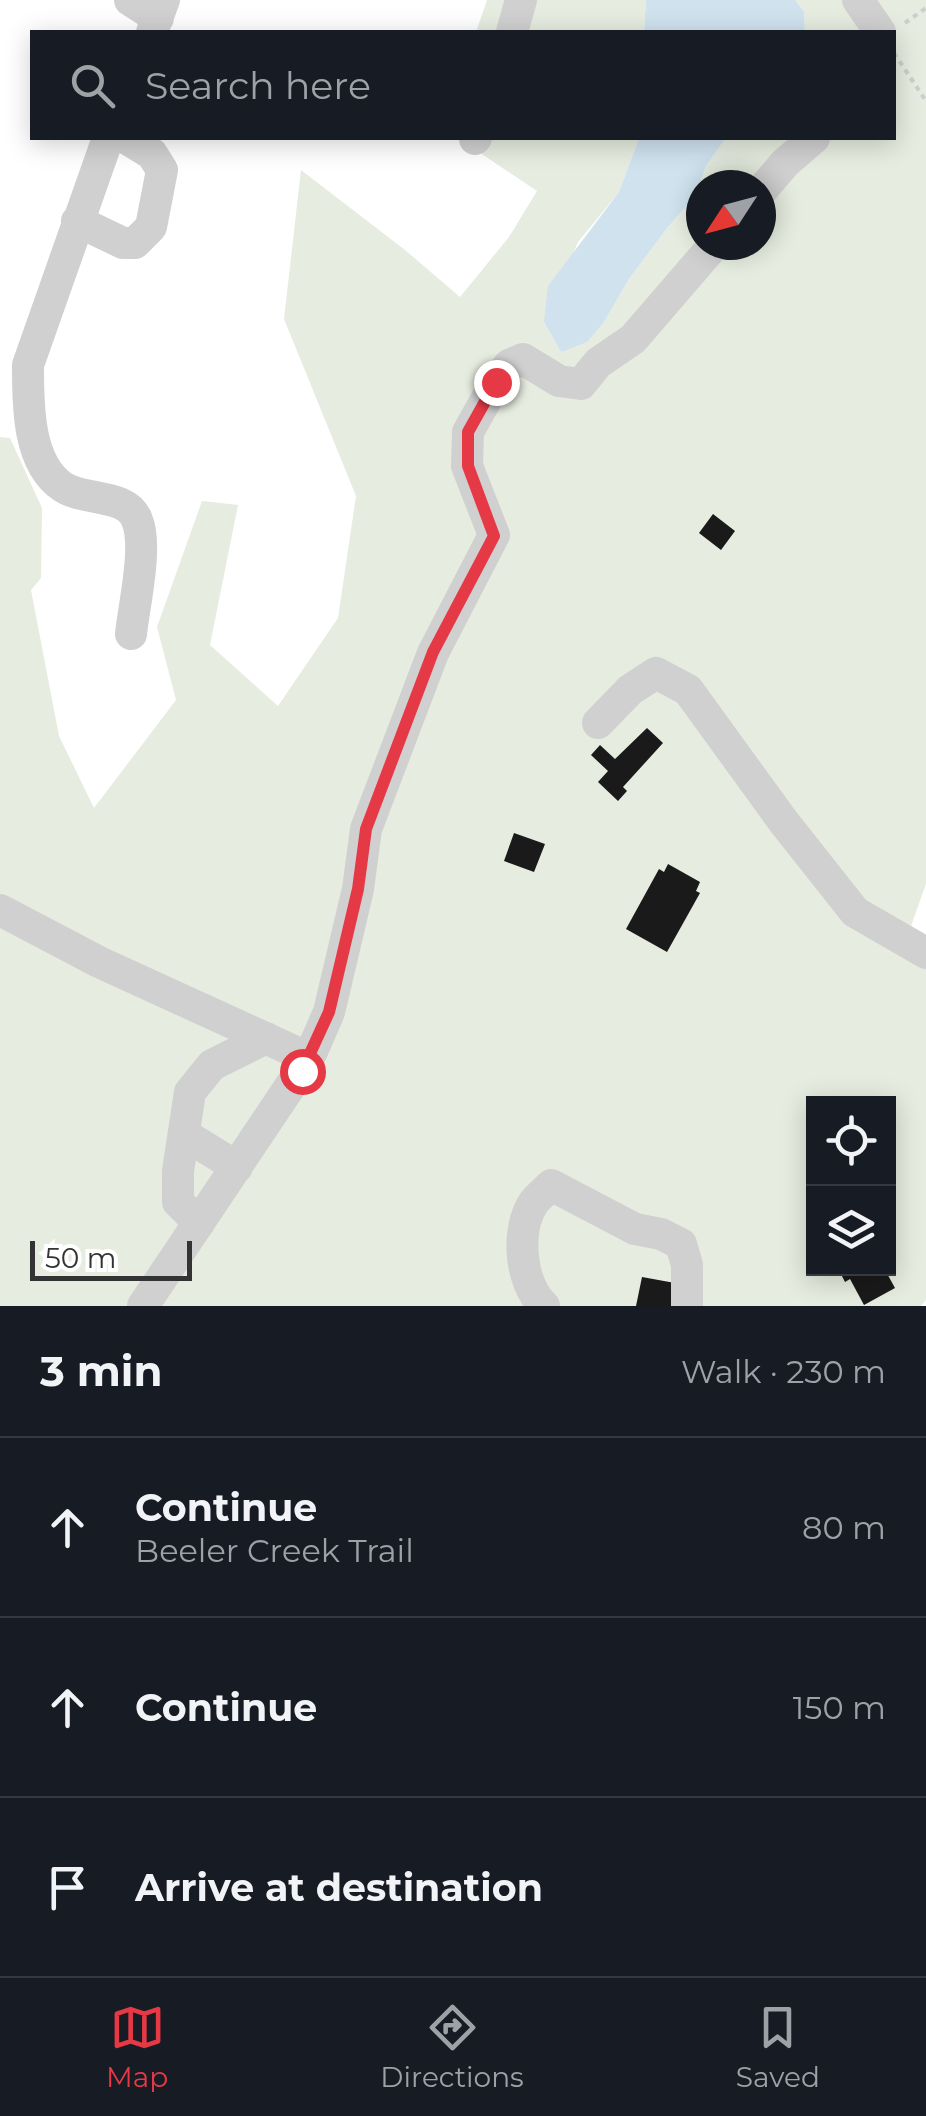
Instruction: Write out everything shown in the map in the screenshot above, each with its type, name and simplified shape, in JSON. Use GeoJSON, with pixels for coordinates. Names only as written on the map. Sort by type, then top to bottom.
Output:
{"type":"FeatureCollection","features":[{"type":"Feature","properties":{"kind":"street"},"geometry":{"type":"LineString","coordinates":[[130,0],[158,17]]}},
{"type":"Feature","properties":{"kind":"street"},"geometry":{"type":"LineString","coordinates":[[513,30],[521,0]]}},
{"type":"Feature","properties":{"kind":"street"},"geometry":{"type":"LineString","coordinates":[[858,0],[890,29]]}},
{"type":"Feature","properties":{"kind":"street"},"geometry":{"type":"LineString","coordinates":[[107,140],[28,366],[28,398],[41,460],[62,487],[127,506],[137,519],[140,542],[132,634]]}},
{"type":"Feature","properties":{"kind":"street"},"geometry":{"type":"LineString","coordinates":[[77,221],[124,243],[135,243],[150,226],[162,170],[152,154],[129,140]]}},
{"type":"Feature","properties":{"kind":"street"},"geometry":{"type":"LineString","coordinates":[[776,173],[812,140]]}},
{"type":"Feature","properties":{"kind":"street"},"geometry":{"type":"LineString","coordinates":[[143,1306],[309,1058],[329,1012],[358,889],[366,829],[433,652],[494,536],[468,466],[468,432],[508,365],[523,359],[559,382],[581,384],[598,363],[633,339],[701,260]]}},
{"type":"Feature","properties":{"kind":"street"},"geometry":{"type":"LineString","coordinates":[[598,723],[630,690],[656,673],[688,690],[783,821],[856,912],[926,953]]}},
{"type":"Feature","properties":{"kind":"street"},"geometry":{"type":"LineString","coordinates":[[0,910],[99,962],[309,1058]]}},
{"type":"Feature","properties":{"kind":"street"},"geometry":{"type":"LineString","coordinates":[[199,1224],[178,1202],[178,1171],[190,1092],[212,1066],[266,1038]]}},
{"type":"Feature","properties":{"kind":"street"},"geometry":{"type":"LineString","coordinates":[[185,1135],[237,1167]]}},
{"type":"Feature","properties":{"kind":"street"},"geometry":{"type":"LineString","coordinates":[[544,1306],[534,1296],[522,1258],[526,1221],[534,1202],[551,1185],[635,1228],[681,1244],[688,1265],[687,1306]]}},
{"type":"Feature","properties":{"kind":"path"},"geometry":{"type":"LineString","coordinates":[[890,29],[926,8]]}},
{"type":"Feature","properties":{"kind":"path"},"geometry":{"type":"LineString","coordinates":[[896,56],[926,101]]}},
{"type":"Feature","properties":{"kind":"shaded area"},"geometry":{"type":"Polygon","coordinates":[[[487,0],[646,0],[644,30],[477,30],[487,0]]]}},
{"type":"Feature","properties":{"kind":"shaded area"},"geometry":{"type":"Polygon","coordinates":[[[795,0],[926,0],[926,884],[911,926],[926,950],[926,1300],[921,1306],[0,1306],[0,437],[10,438],[42,508],[41,578],[31,590],[59,736],[94,808],[176,700],[157,627],[202,501],[238,505],[210,645],[278,706],[338,618],[356,496],[284,319],[301,170],[460,297],[509,237],[537,191],[461,140],[638,140],[619,192],[578,242],[544,322],[561,352],[604,322],[629,279],[686,206],[686,260],[776,260],[776,170],[705,170],[706,166],[725,140],[896,140],[896,30],[805,30],[804,11],[795,0]]]}},
{"type":"Feature","properties":{"kind":"water"},"geometry":{"type":"Polygon","coordinates":[[[646,0],[795,0],[804,11],[805,30],[644,30],[646,0]]]}},
{"type":"Feature","properties":{"kind":"water"},"geometry":{"type":"Polygon","coordinates":[[[638,140],[725,140],[705,170],[686,170],[686,206],[629,279],[604,322],[587,342],[561,352],[544,322],[548,286],[619,192],[638,140]]]}},
{"type":"Feature","properties":{"kind":"building"},"geometry":{"type":"Polygon","coordinates":[[[713,514],[735,531],[721,550],[699,533],[713,514]]]}},
{"type":"Feature","properties":{"kind":"building"},"geometry":{"type":"Polygon","coordinates":[[[647,728],[663,743],[623,787],[627,791],[618,801],[598,782],[608,771],[591,755],[600,745],[615,759],[647,728]]]}},
{"type":"Feature","properties":{"kind":"building"},"geometry":{"type":"Polygon","coordinates":[[[514,833],[545,844],[534,872],[504,861],[514,833]]]}},
{"type":"Feature","properties":{"kind":"building"},"geometry":{"type":"Polygon","coordinates":[[[668,864],[700,882],[696,891],[700,893],[667,952],[626,929],[659,869],[664,872],[668,864]]]}},
{"type":"Feature","properties":{"kind":"building"},"geometry":{"type":"Polygon","coordinates":[[[842,1276],[888,1276],[895,1288],[864,1305],[850,1279],[845,1282],[842,1276]]]}},
{"type":"Feature","properties":{"kind":"building"},"geometry":{"type":"Polygon","coordinates":[[[642,1277],[675,1283],[671,1306],[636,1306],[642,1277]]]}},
{"type":"Feature","properties":{"kind":"route"},"geometry":{"type":"LineString","coordinates":[[302,1071],[329,1012],[358,889],[366,829],[433,652],[494,536],[468,466],[468,432],[496,382]]}}]}
